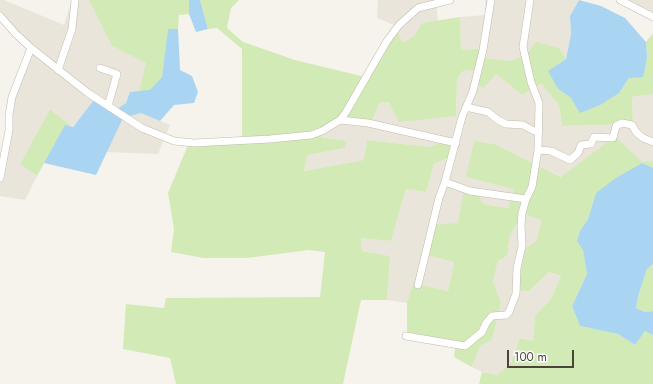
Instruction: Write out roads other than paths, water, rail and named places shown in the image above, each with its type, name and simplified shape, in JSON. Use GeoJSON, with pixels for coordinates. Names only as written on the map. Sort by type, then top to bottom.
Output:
{"type":"FeatureCollection","features":[{"type":"Feature","properties":{"kind":"street"},"geometry":{"type":"LineString","coordinates":[[58,70],[72,29],[75,0]]}},
{"type":"Feature","properties":{"kind":"street"},"geometry":{"type":"LineString","coordinates":[[0,16],[31,48],[88,93],[142,128],[162,137],[186,143],[270,139],[311,135],[322,131],[340,120],[352,105],[387,41],[399,25],[418,8],[450,0]]}},
{"type":"Feature","properties":{"kind":"street"},"geometry":{"type":"LineString","coordinates":[[418,285],[439,198],[445,182],[462,117],[474,91],[483,50],[491,0]]}},
{"type":"Feature","properties":{"kind":"street"},"geometry":{"type":"LineString","coordinates":[[406,336],[465,346],[482,332],[486,323],[492,316],[506,316],[516,294],[517,268],[522,246],[522,213],[526,199],[532,187],[538,150],[539,131],[539,103],[531,82],[523,47],[530,0]]}},
{"type":"Feature","properties":{"kind":"street"},"geometry":{"type":"LineString","coordinates":[[620,0],[653,17]]}},
{"type":"Feature","properties":{"kind":"street"},"geometry":{"type":"LineString","coordinates":[[0,178],[12,97],[31,48]]}},
{"type":"Feature","properties":{"kind":"street"},"geometry":{"type":"LineString","coordinates":[[100,68],[117,74],[108,106]]}},
{"type":"Feature","properties":{"kind":"street"},"geometry":{"type":"LineString","coordinates":[[466,107],[488,112],[506,124],[523,125],[534,131],[539,131]]}},
{"type":"Feature","properties":{"kind":"street"},"geometry":{"type":"LineString","coordinates":[[340,120],[368,123],[456,143]]}},
{"type":"Feature","properties":{"kind":"street"},"geometry":{"type":"LineString","coordinates":[[538,150],[551,151],[570,160],[578,154],[581,145],[591,144],[594,137],[613,138],[616,126],[622,123],[632,125],[639,135],[653,142]]}},
{"type":"Feature","properties":{"kind":"street"},"geometry":{"type":"LineString","coordinates":[[445,182],[470,191],[526,199]]}},
{"type":"Feature","properties":{"kind":"water"},"geometry":{"type":"Polygon","coordinates":[[[189,0],[200,0],[208,29],[196,32],[189,14],[189,0]]]}},
{"type":"Feature","properties":{"kind":"water"},"geometry":{"type":"Polygon","coordinates":[[[579,0],[601,6],[625,18],[646,42],[647,57],[643,77],[629,78],[619,93],[600,105],[580,113],[571,98],[558,89],[548,71],[566,59],[571,34],[570,16],[579,0]]]}},
{"type":"Feature","properties":{"kind":"water"},"geometry":{"type":"Polygon","coordinates":[[[168,29],[178,29],[180,70],[192,76],[198,92],[194,103],[174,105],[160,121],[141,113],[123,118],[96,175],[44,163],[65,125],[73,127],[94,100],[114,111],[126,103],[130,92],[150,90],[162,77],[168,29]]]}},
{"type":"Feature","properties":{"kind":"water"},"geometry":{"type":"Polygon","coordinates":[[[642,163],[653,168],[653,264],[647,269],[636,308],[645,312],[653,311],[653,335],[645,331],[635,345],[618,334],[580,326],[572,306],[587,274],[583,250],[577,241],[580,231],[588,219],[596,193],[616,178],[642,163]]]}}]}
